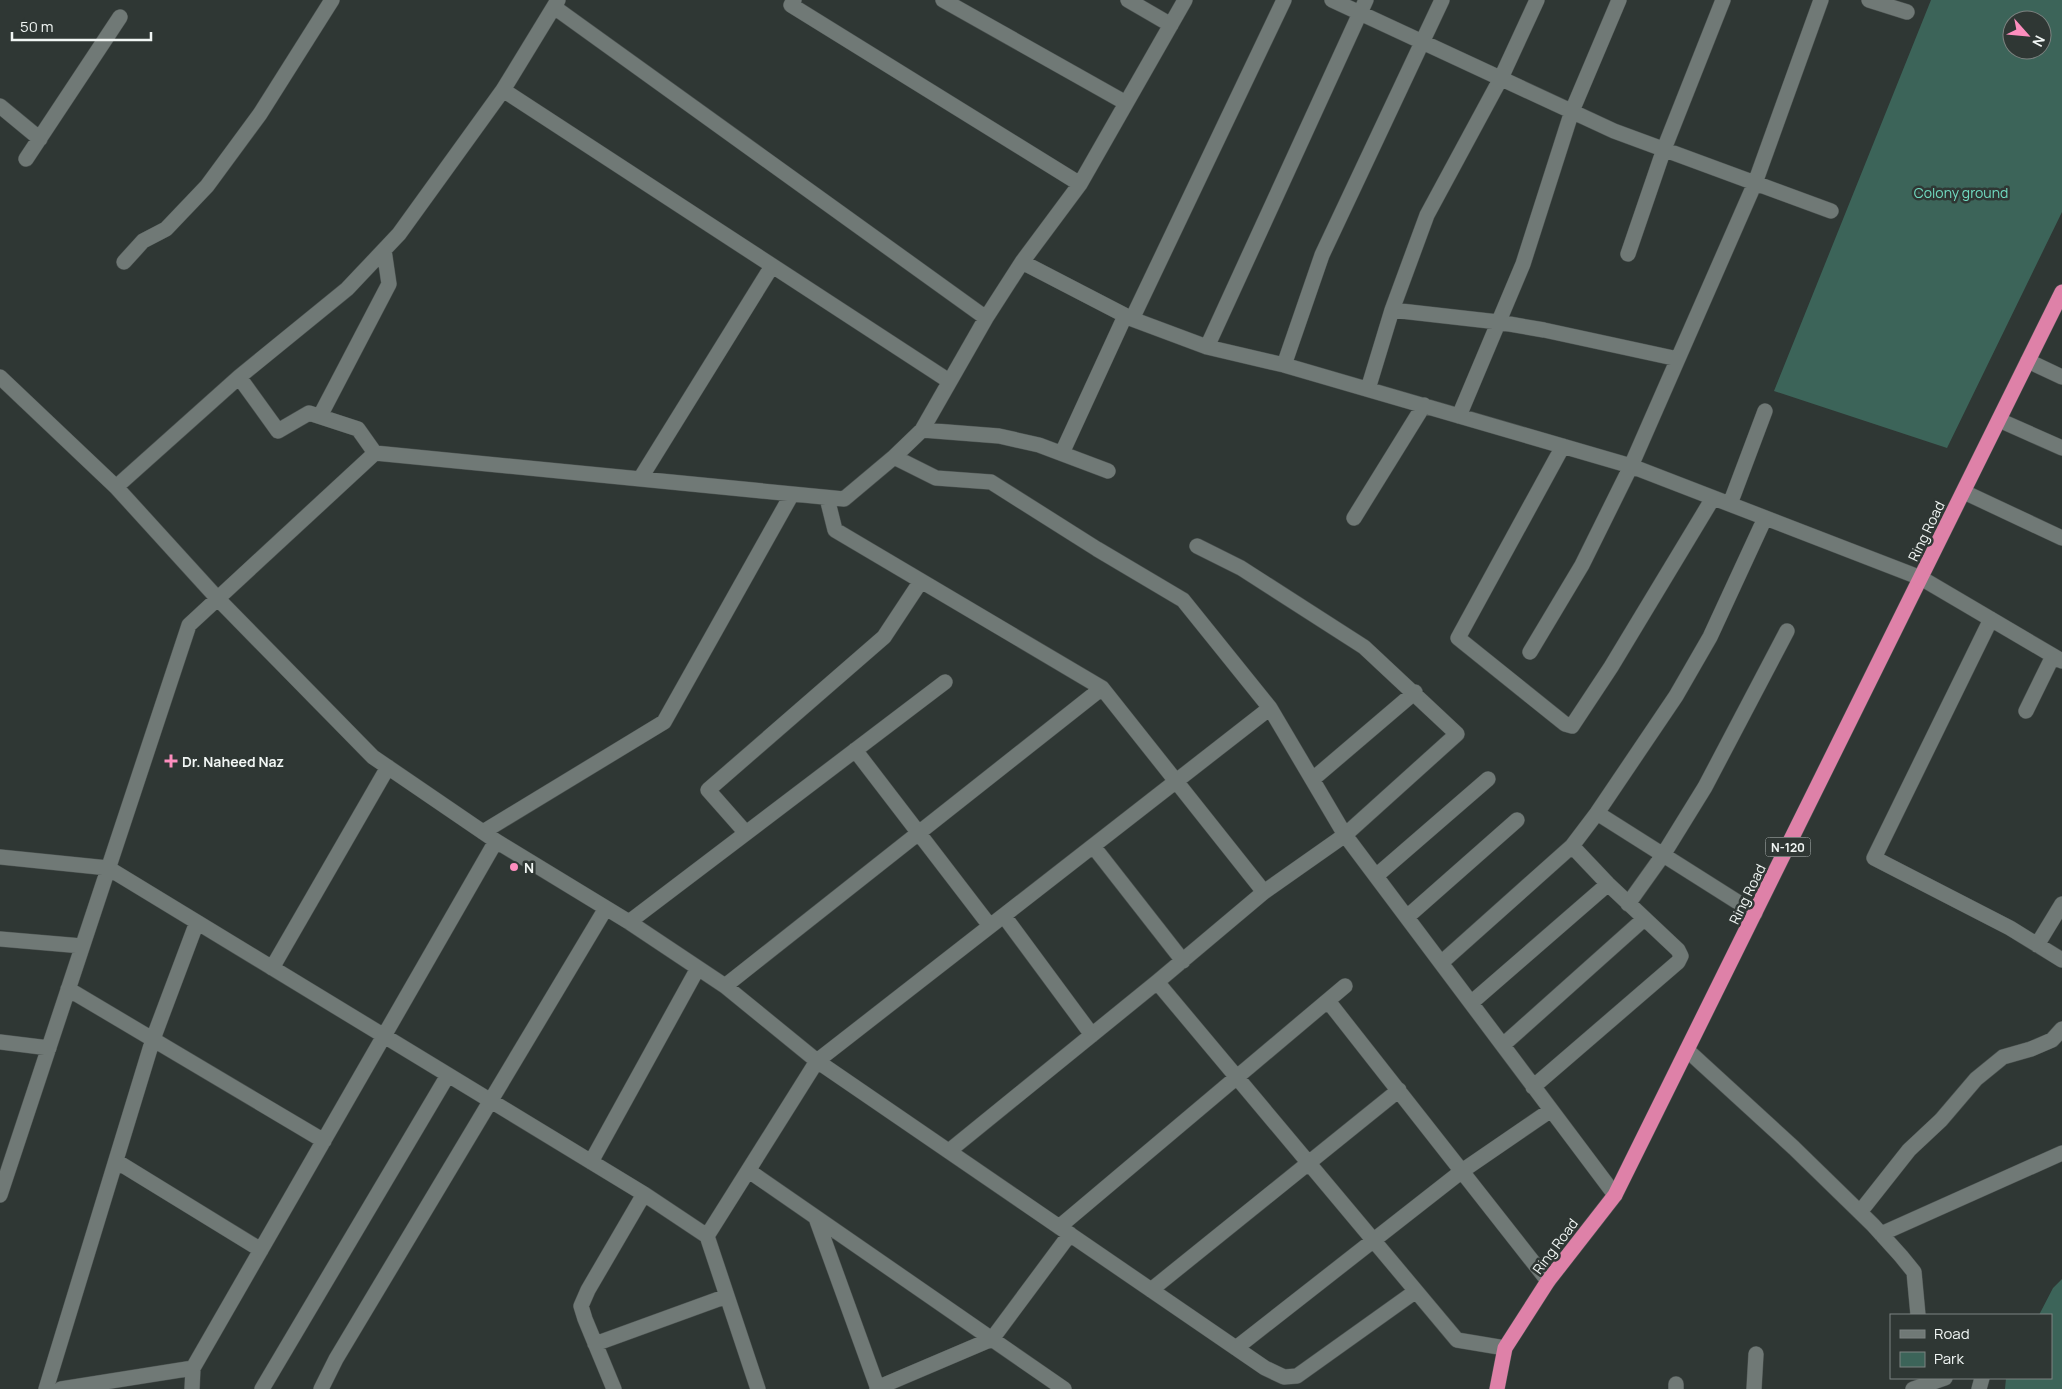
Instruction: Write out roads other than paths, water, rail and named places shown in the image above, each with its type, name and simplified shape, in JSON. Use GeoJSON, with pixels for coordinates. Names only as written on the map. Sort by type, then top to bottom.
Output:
{"type":"FeatureCollection","features":[{"type":"Feature","properties":{"kind":"highway","name":"Ring Road"},"geometry":{"type":"LineString","coordinates":[[1497,1389],[1505,1348],[1548,1281],[1615,1195],[2062,294]]}},
{"type":"Feature","properties":{"kind":"street"},"geometry":{"type":"LineString","coordinates":[[124,262],[143,241],[166,229],[206,186],[260,114],[332,0]]}},
{"type":"Feature","properties":{"kind":"street"},"geometry":{"type":"LineString","coordinates":[[794,0],[791,5],[1080,184]]}},
{"type":"Feature","properties":{"kind":"street"},"geometry":{"type":"LineString","coordinates":[[944,0],[1126,104]]}},
{"type":"Feature","properties":{"kind":"street"},"geometry":{"type":"LineString","coordinates":[[1128,0],[1171,25]]}},
{"type":"Feature","properties":{"kind":"street"},"geometry":{"type":"LineString","coordinates":[[0,1195],[189,625],[375,453],[844,499],[894,457],[922,430],[986,318],[1022,262],[1080,184],[1186,0]]}},
{"type":"Feature","properties":{"kind":"street"},"geometry":{"type":"LineString","coordinates":[[1062,453],[1284,0]]}},
{"type":"Feature","properties":{"kind":"street"},"geometry":{"type":"LineString","coordinates":[[1332,0],[1363,6],[1423,41],[1614,131],[1831,211]]}},
{"type":"Feature","properties":{"kind":"street"},"geometry":{"type":"LineString","coordinates":[[1284,364],[1322,255],[1442,0]]}},
{"type":"Feature","properties":{"kind":"street"},"geometry":{"type":"LineString","coordinates":[[1368,389],[1392,310],[1428,215],[1501,78],[1537,0]]}},
{"type":"Feature","properties":{"kind":"street"},"geometry":{"type":"LineString","coordinates":[[1459,416],[1523,264],[1572,111],[1618,0]]}},
{"type":"Feature","properties":{"kind":"street"},"geometry":{"type":"LineString","coordinates":[[1628,254],[1664,150],[1723,0]]}},
{"type":"Feature","properties":{"kind":"street"},"geometry":{"type":"LineString","coordinates":[[1530,652],[1582,565],[1631,466],[1755,183],[1821,0]]}},
{"type":"Feature","properties":{"kind":"street"},"geometry":{"type":"LineString","coordinates":[[1869,0],[1907,12]]}},
{"type":"Feature","properties":{"kind":"street"},"geometry":{"type":"LineString","coordinates":[[116,487],[239,378],[348,289],[399,234],[503,90],[556,3],[986,318]]}},
{"type":"Feature","properties":{"kind":"street"},"geometry":{"type":"LineString","coordinates":[[1207,347],[1363,6]]}},
{"type":"Feature","properties":{"kind":"street"},"geometry":{"type":"LineString","coordinates":[[26,159],[120,18]]}},
{"type":"Feature","properties":{"kind":"street"},"geometry":{"type":"LineString","coordinates":[[503,90],[950,382]]}},
{"type":"Feature","properties":{"kind":"street"},"geometry":{"type":"LineString","coordinates":[[0,106],[40,139]]}},
{"type":"Feature","properties":{"kind":"street"},"geometry":{"type":"LineString","coordinates":[[320,416],[389,284],[384,250]]}},
{"type":"Feature","properties":{"kind":"street"},"geometry":{"type":"LineString","coordinates":[[1022,262],[1128,317],[1207,347],[1284,364],[1631,466],[1921,578],[2057,658],[2026,712]]}},
{"type":"Feature","properties":{"kind":"street"},"geometry":{"type":"LineString","coordinates":[[640,479],[772,266]]}},
{"type":"Feature","properties":{"kind":"street"},"geometry":{"type":"LineString","coordinates":[[1392,310],[1498,322],[1678,359]]}},
{"type":"Feature","properties":{"kind":"street"},"geometry":{"type":"LineString","coordinates":[[2028,361],[2062,377]]}},
{"type":"Feature","properties":{"kind":"street"},"geometry":{"type":"LineString","coordinates":[[0,377],[116,487],[218,599],[366,750],[490,837],[629,922],[725,986],[817,1061],[1265,1368],[1284,1377],[1297,1376],[1416,1291]]}},
{"type":"Feature","properties":{"kind":"street"},"geometry":{"type":"LineString","coordinates":[[239,378],[278,431],[309,413],[358,429],[375,453]]}},
{"type":"Feature","properties":{"kind":"street"},"geometry":{"type":"LineString","coordinates":[[1354,518],[1424,405]]}},
{"type":"Feature","properties":{"kind":"street"},"geometry":{"type":"LineString","coordinates":[[1730,504],[1765,411]]}},
{"type":"Feature","properties":{"kind":"street"},"geometry":{"type":"LineString","coordinates":[[1999,420],[2062,448]]}},
{"type":"Feature","properties":{"kind":"street"},"geometry":{"type":"LineString","coordinates":[[922,430],[999,436],[1039,445],[1108,471]]}},
{"type":"Feature","properties":{"kind":"street"},"geometry":{"type":"LineString","coordinates":[[1563,446],[1459,631],[1458,638],[1565,724],[1572,726],[1611,667],[1678,560],[1713,498]]}},
{"type":"Feature","properties":{"kind":"street"},"geometry":{"type":"LineString","coordinates":[[894,457],[936,478],[991,482],[1097,549],[1183,600],[1270,708],[1346,835],[1615,1195]]}},
{"type":"Feature","properties":{"kind":"street"},"geometry":{"type":"LineString","coordinates":[[1964,492],[2062,538]]}},
{"type":"Feature","properties":{"kind":"street"},"geometry":{"type":"LineString","coordinates":[[192,1389],[194,1368],[384,1036],[490,837],[664,722],[792,494]]}},
{"type":"Feature","properties":{"kind":"street"},"geometry":{"type":"LineString","coordinates":[[827,498],[835,530],[1102,688],[1264,892]]}},
{"type":"Feature","properties":{"kind":"street"},"geometry":{"type":"LineString","coordinates":[[1441,962],[1572,846],[1598,813],[1676,696],[1710,637],[1765,518]]}},
{"type":"Feature","properties":{"kind":"street"},"geometry":{"type":"LineString","coordinates":[[949,1151],[1183,961],[1264,892],[1346,835],[1457,734],[1415,692],[1364,647],[1240,568],[1197,546]]}},
{"type":"Feature","properties":{"kind":"street"},"geometry":{"type":"LineString","coordinates":[[746,833],[708,790],[884,637],[921,581]]}},
{"type":"Feature","properties":{"kind":"street"},"geometry":{"type":"LineString","coordinates":[[1990,619],[1874,858],[2010,928],[2062,960]]}},
{"type":"Feature","properties":{"kind":"street"},"geometry":{"type":"LineString","coordinates":[[1628,904],[1663,854],[1705,787],[1787,630]]}},
{"type":"Feature","properties":{"kind":"street"},"geometry":{"type":"LineString","coordinates":[[629,922],[945,682]]}},
{"type":"Feature","properties":{"kind":"street"},"geometry":{"type":"LineString","coordinates":[[725,986],[1102,688]]}},
{"type":"Feature","properties":{"kind":"street"},"geometry":{"type":"LineString","coordinates":[[1313,779],[1415,692]]}},
{"type":"Feature","properties":{"kind":"street"},"geometry":{"type":"LineString","coordinates":[[707,1236],[817,1061],[1270,708]]}},
{"type":"Feature","properties":{"kind":"street"},"geometry":{"type":"LineString","coordinates":[[855,750],[990,926]]}},
{"type":"Feature","properties":{"kind":"street"},"geometry":{"type":"LineString","coordinates":[[272,968],[388,767]]}},
{"type":"Feature","properties":{"kind":"street"},"geometry":{"type":"LineString","coordinates":[[1376,876],[1488,779]]}},
{"type":"Feature","properties":{"kind":"street"},"geometry":{"type":"LineString","coordinates":[[1598,813],[1755,913]]}},
{"type":"Feature","properties":{"kind":"street"},"geometry":{"type":"LineString","coordinates":[[1407,917],[1517,820]]}},
{"type":"Feature","properties":{"kind":"street"},"geometry":{"type":"LineString","coordinates":[[1094,846],[1183,961]]}},
{"type":"Feature","properties":{"kind":"street"},"geometry":{"type":"LineString","coordinates":[[1534,1087],[1678,962],[1681,956],[1678,950],[1628,904],[1572,846]]}},
{"type":"Feature","properties":{"kind":"street"},"geometry":{"type":"LineString","coordinates":[[0,857],[108,868],[644,1194],[707,1236],[758,1389]]}},
{"type":"Feature","properties":{"kind":"street"},"geometry":{"type":"LineString","coordinates":[[1471,1003],[1608,884]]}},
{"type":"Feature","properties":{"kind":"street"},"geometry":{"type":"LineString","coordinates":[[2037,945],[2062,904]]}},
{"type":"Feature","properties":{"kind":"street"},"geometry":{"type":"LineString","coordinates":[[321,1389],[336,1359],[606,908]]}},
{"type":"Feature","properties":{"kind":"street"},"geometry":{"type":"LineString","coordinates":[[1004,916],[1092,1035]]}},
{"type":"Feature","properties":{"kind":"street"},"geometry":{"type":"LineString","coordinates":[[1503,1045],[1644,919]]}},
{"type":"Feature","properties":{"kind":"street"},"geometry":{"type":"LineString","coordinates":[[46,1389],[153,1040],[197,922]]}},
{"type":"Feature","properties":{"kind":"street"},"geometry":{"type":"LineString","coordinates":[[0,939],[82,946]]}},
{"type":"Feature","properties":{"kind":"street"},"geometry":{"type":"LineString","coordinates":[[591,1162],[698,968]]}},
{"type":"Feature","properties":{"kind":"street"},"geometry":{"type":"LineString","coordinates":[[1157,982],[1457,1340],[1505,1348]]}},
{"type":"Feature","properties":{"kind":"street"},"geometry":{"type":"LineString","coordinates":[[816,1218],[878,1388],[992,1339],[1064,1230],[1345,986]]}},
{"type":"Feature","properties":{"kind":"street"},"geometry":{"type":"LineString","coordinates":[[68,989],[324,1141]]}},
{"type":"Feature","properties":{"kind":"street"},"geometry":{"type":"LineString","coordinates":[[1328,1001],[1548,1281]]}},
{"type":"Feature","properties":{"kind":"street"},"geometry":{"type":"LineString","coordinates":[[1860,1212],[1909,1150],[1941,1120],[1976,1079],[2003,1057],[2031,1049],[2052,1040],[2062,1029]]}},
{"type":"Feature","properties":{"kind":"street"},"geometry":{"type":"LineString","coordinates":[[0,1042],[49,1048]]}},
{"type":"Feature","properties":{"kind":"street"},"geometry":{"type":"LineString","coordinates":[[1687,1050],[1794,1148],[1881,1234],[1914,1272],[1918,1314]]}},
{"type":"Feature","properties":{"kind":"street"},"geometry":{"type":"LineString","coordinates":[[262,1389],[448,1075]]}},
{"type":"Feature","properties":{"kind":"street"},"geometry":{"type":"LineString","coordinates":[[1151,1290],[1399,1090]]}},
{"type":"Feature","properties":{"kind":"street"},"geometry":{"type":"LineString","coordinates":[[1236,1348],[1462,1171],[1551,1110]]}},
{"type":"Feature","properties":{"kind":"street"},"geometry":{"type":"LineString","coordinates":[[1881,1234],[2062,1153]]}},
{"type":"Feature","properties":{"kind":"street"},"geometry":{"type":"LineString","coordinates":[[116,1161],[261,1250]]}},
{"type":"Feature","properties":{"kind":"street"},"geometry":{"type":"LineString","coordinates":[[749,1171],[1064,1389]]}},
{"type":"Feature","properties":{"kind":"street"},"geometry":{"type":"LineString","coordinates":[[614,1389],[581,1306],[588,1290],[644,1194]]}},
{"type":"Feature","properties":{"kind":"street"},"geometry":{"type":"LineString","coordinates":[[595,1344],[727,1296]]}},
{"type":"Feature","properties":{"kind":"street"},"geometry":{"type":"LineString","coordinates":[[1754,1389],[1756,1354]]}},
{"type":"Feature","properties":{"kind":"street"},"geometry":{"type":"LineString","coordinates":[[61,1389],[101,1386],[194,1368]]}},
{"type":"Feature","properties":{"kind":"street"},"geometry":{"type":"LineString","coordinates":[[1920,1384],[1942,1379]]}},
{"type":"Feature","properties":{"kind":"place","name":"Dr. Naheed Naz"},"geometry":{"type":"Point","coordinates":[171,761]}},
{"type":"Feature","properties":{"kind":"place","name":"N"},"geometry":{"type":"Point","coordinates":[514,867]}},
{"type":"Feature","properties":{"kind":"park label","name":"Colony ground"},"geometry":{"type":"Point","coordinates":[1961,192]}}]}
